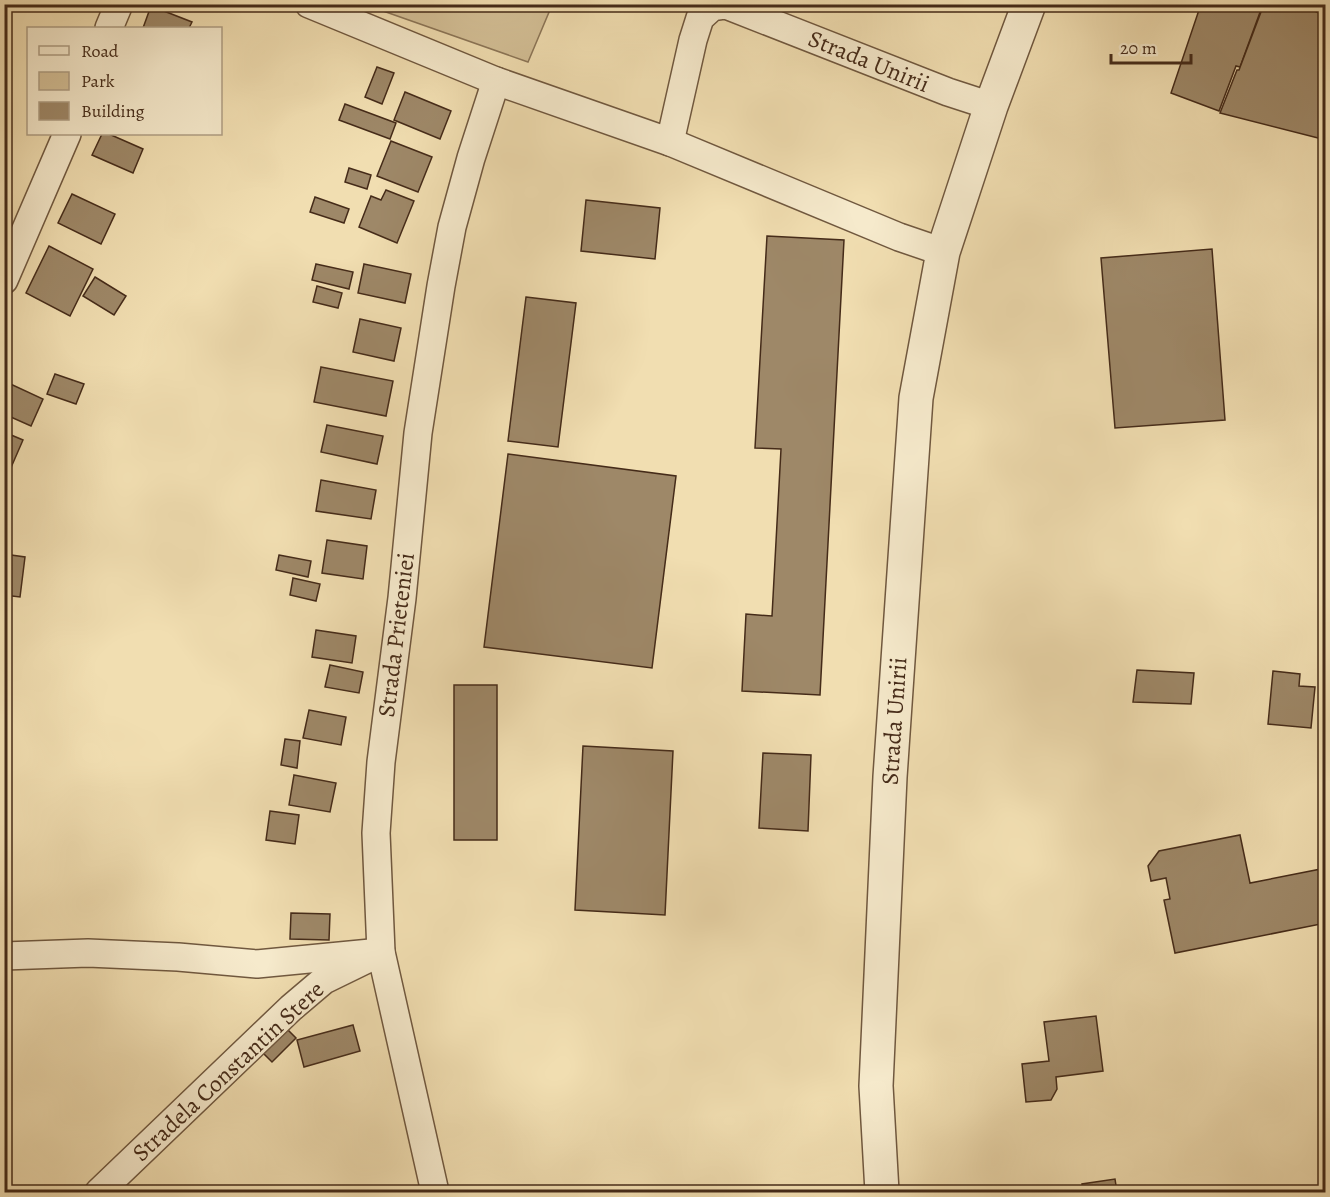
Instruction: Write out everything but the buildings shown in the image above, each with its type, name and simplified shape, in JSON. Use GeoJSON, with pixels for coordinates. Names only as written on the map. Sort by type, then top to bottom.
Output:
{"type":"FeatureCollection","features":[{"type":"Feature","properties":{"kind":"street"},"geometry":{"type":"LineString","coordinates":[[110,27],[119,4]]}},
{"type":"Feature","properties":{"kind":"street"},"geometry":{"type":"LineString","coordinates":[[309,4],[496,81],[670,142],[899,237],[944,252]]}},
{"type":"Feature","properties":{"kind":"street","name":"Strada Unirii"},"geometry":{"type":"LineString","coordinates":[[882,1192],[876,1086],[891,765],[916,398],[944,252],[991,106],[1029,4]]}},
{"type":"Feature","properties":{"kind":"street","name":"Strada Unirii"},"geometry":{"type":"LineString","coordinates":[[670,142],[700,18],[712,7],[726,5],[948,92],[991,106]]}},
{"type":"Feature","properties":{"kind":"street","name":"Strada Prieteniei"},"geometry":{"type":"LineString","coordinates":[[435,1192],[381,951],[376,834],[381,762],[402,598],[418,433],[441,286],[452,227],[496,81]]}},
{"type":"Feature","properties":{"kind":"street"},"geometry":{"type":"LineString","coordinates":[[4,280],[67,135]]}},
{"type":"Feature","properties":{"kind":"street","name":"Stradela Constantin Stere"},"geometry":{"type":"LineString","coordinates":[[4,956],[88,953],[178,957],[257,964],[381,951]]}},
{"type":"Feature","properties":{"kind":"street","name":"Stradela Constantin Stere"},"geometry":{"type":"LineString","coordinates":[[99,1192],[291,1008],[324,980],[381,951]]}},
{"type":"Feature","properties":{"kind":"green space"},"geometry":{"type":"Polygon","coordinates":[[[552,4],[528,62],[366,5],[552,4]]]}}]}
